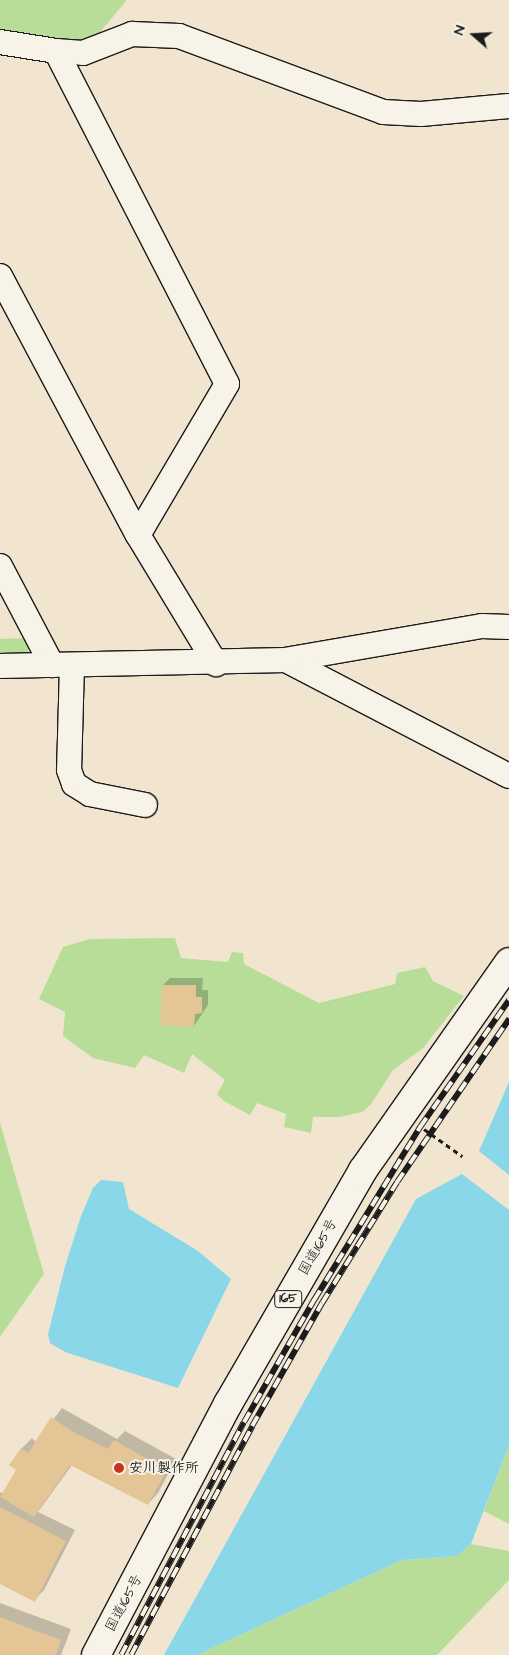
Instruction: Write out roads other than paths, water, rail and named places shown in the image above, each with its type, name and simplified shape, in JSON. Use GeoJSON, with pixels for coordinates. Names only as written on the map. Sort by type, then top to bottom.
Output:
{"type":"FeatureCollection","features":[{"type":"Feature","properties":{"kind":"highway","name":"国道165号"},"geometry":{"type":"LineString","coordinates":[[96,1655],[228,1404],[363,1170],[400,1113],[509,962]]}},
{"type":"Feature","properties":{"kind":"street"},"geometry":{"type":"LineString","coordinates":[[0,42],[56,51],[83,53],[132,34],[179,36],[300,78],[350,101],[383,112],[421,114],[509,106]]}},
{"type":"Feature","properties":{"kind":"street"},"geometry":{"type":"LineString","coordinates":[[56,51],[227,384],[138,536]]}},
{"type":"Feature","properties":{"kind":"street"},"geometry":{"type":"LineString","coordinates":[[0,276],[9,316],[138,536],[216,664]]}},
{"type":"Feature","properties":{"kind":"street"},"geometry":{"type":"LineString","coordinates":[[0,566],[62,665],[69,770],[74,784],[90,794],[145,804]]}},
{"type":"Feature","properties":{"kind":"street"},"geometry":{"type":"LineString","coordinates":[[0,666],[216,664],[286,660],[482,626],[509,627]]}},
{"type":"Feature","properties":{"kind":"street"},"geometry":{"type":"LineString","coordinates":[[286,660],[509,776]]}},
{"type":"Feature","properties":{"kind":"water"},"geometry":{"type":"Polygon","coordinates":[[[509,1082],[509,1175],[479,1151],[509,1082]]]}},
{"type":"Feature","properties":{"kind":"water"},"geometry":{"type":"Polygon","coordinates":[[[462,1174],[509,1210],[509,1445],[471,1544],[457,1556],[402,1560],[197,1655],[164,1655],[416,1199],[462,1174]]]}},
{"type":"Feature","properties":{"kind":"water"},"geometry":{"type":"Polygon","coordinates":[[[101,1180],[123,1182],[129,1209],[198,1251],[231,1279],[178,1388],[65,1352],[50,1343],[48,1334],[65,1266],[81,1216],[93,1188],[101,1180]]]}},
{"type":"Feature","properties":{"kind":"railway"},"geometry":{"type":"LineString","coordinates":[[121,1655],[244,1422],[314,1300],[420,1127],[509,1000]]}},
{"type":"Feature","properties":{"kind":"railway"},"geometry":{"type":"LineString","coordinates":[[131,1655],[252,1426],[322,1303],[397,1182],[509,1019]]}},
{"type":"Feature","properties":{"kind":"place","name":"安川製作所"},"geometry":{"type":"Point","coordinates":[119,1468]}}]}
